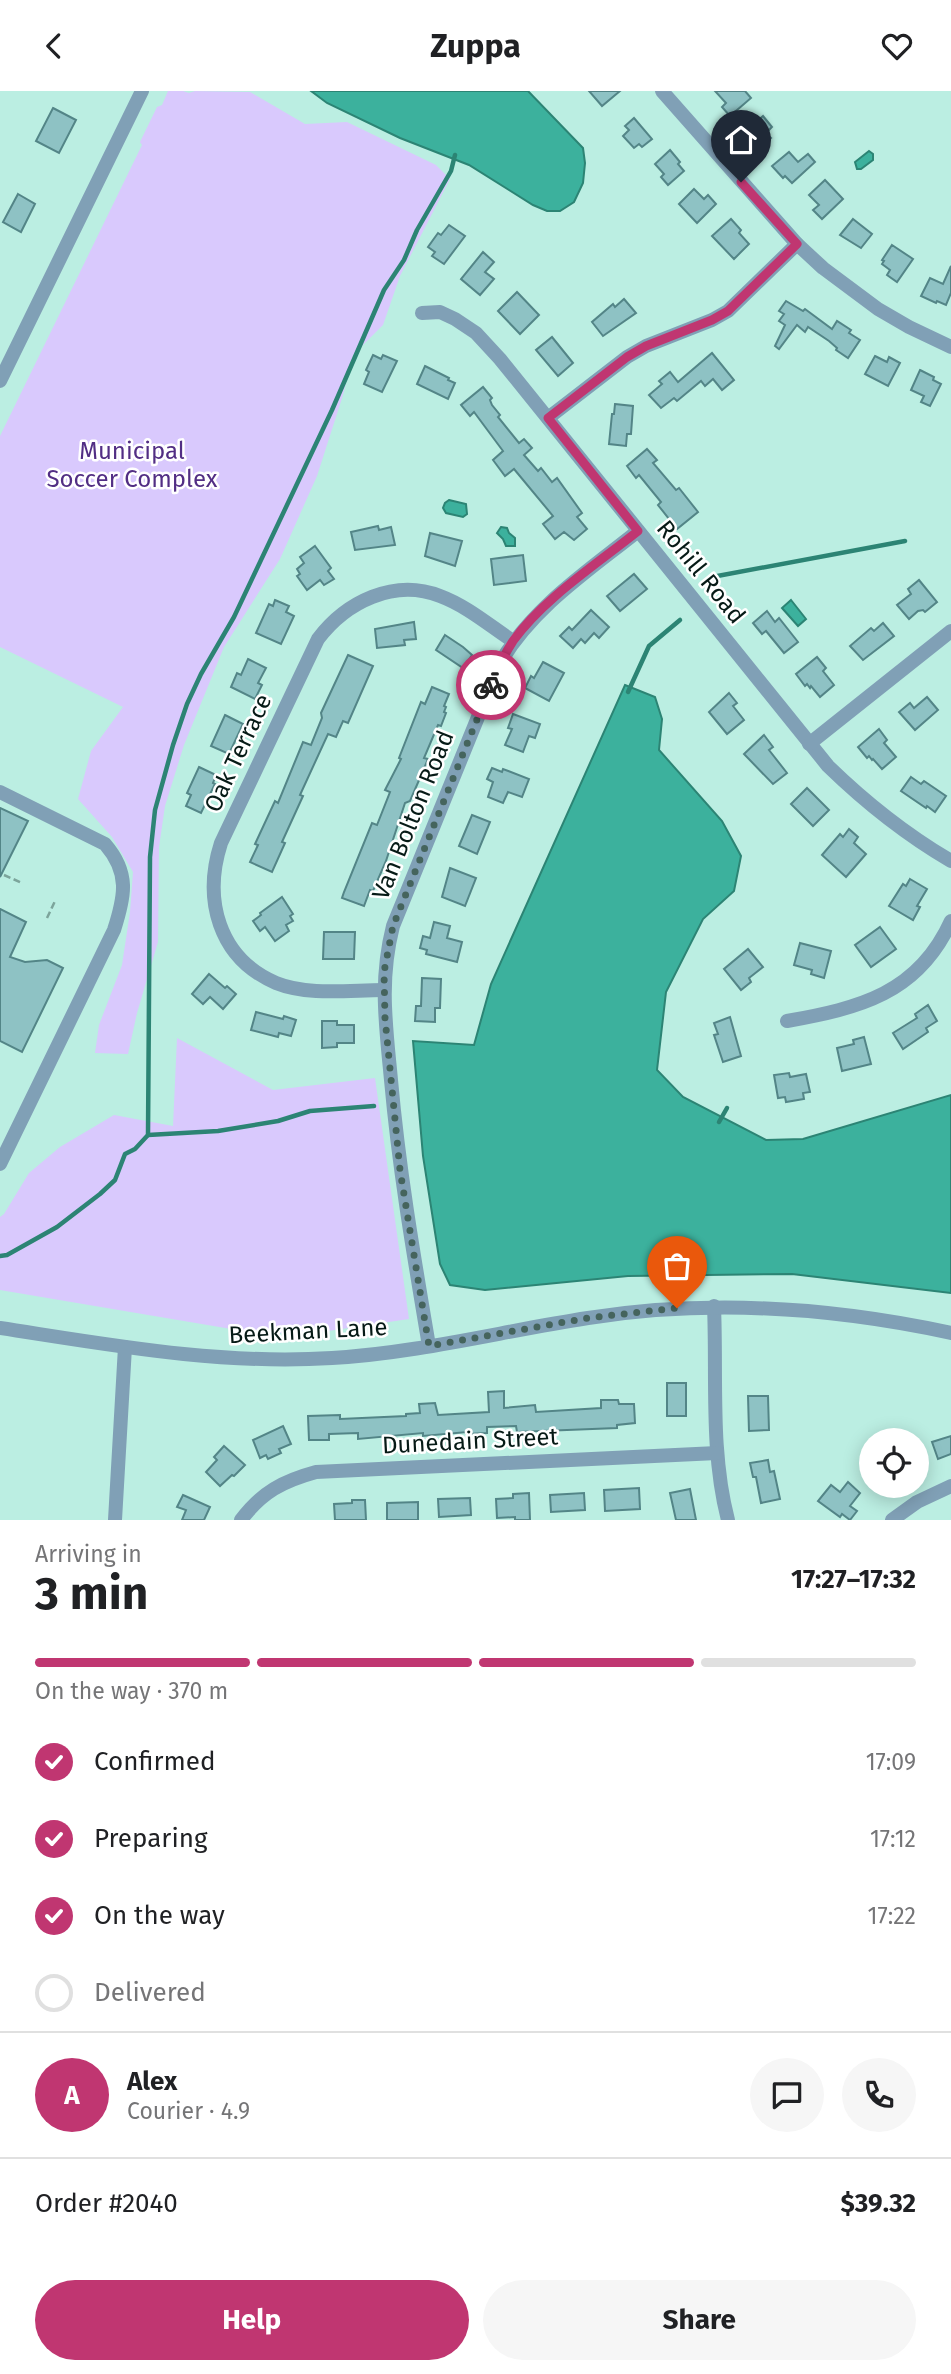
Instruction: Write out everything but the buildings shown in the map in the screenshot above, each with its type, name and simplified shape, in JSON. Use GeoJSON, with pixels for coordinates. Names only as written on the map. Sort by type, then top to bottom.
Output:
{"type":"FeatureCollection","features":[{"type":"Feature","properties":{"kind":"street"},"geometry":{"type":"LineString","coordinates":[[0,381],[142,91]]}},
{"type":"Feature","properties":{"kind":"street"},"geometry":{"type":"LineString","coordinates":[[665,92],[797,244],[847,287],[878,309],[951,347]]}},
{"type":"Feature","properties":{"kind":"street"},"geometry":{"type":"LineString","coordinates":[[548,418],[627,357],[646,346],[728,311],[797,244]]}},
{"type":"Feature","properties":{"kind":"street","name":"Rohill Road"},"geometry":{"type":"LineString","coordinates":[[422,313],[440,312],[476,333],[548,418],[809,744],[854,792],[886,818],[951,861]]}},
{"type":"Feature","properties":{"kind":"street","name":"Van Bolton Road"},"geometry":{"type":"LineString","coordinates":[[429,1346],[400,1170],[383,990],[386,952],[393,926],[500,663],[513,641],[552,600],[638,531]]}},
{"type":"Feature","properties":{"kind":"street","name":"Oak Terrace"},"geometry":{"type":"LineString","coordinates":[[383,990],[301,989],[277,983],[239,956],[225,936],[215,913],[212,890],[214,865],[221,843],[318,639],[342,612],[375,595],[395,591],[419,591],[439,595],[460,605],[513,641]]}},
{"type":"Feature","properties":{"kind":"street"},"geometry":{"type":"LineString","coordinates":[[809,744],[951,631]]}},
{"type":"Feature","properties":{"kind":"street"},"geometry":{"type":"LineString","coordinates":[[0,792],[105,844],[117,857],[123,876],[123,903],[114,930],[0,1164]]}},
{"type":"Feature","properties":{"kind":"street"},"geometry":{"type":"LineString","coordinates":[[787,1021],[858,1006],[894,989],[913,975],[929,958],[943,940],[951,921]]}},
{"type":"Feature","properties":{"kind":"street"},"geometry":{"type":"LineString","coordinates":[[714,1306],[717,1453],[720,1490],[728,1520]]}},
{"type":"Feature","properties":{"kind":"street","name":"Beekman Lane"},"geometry":{"type":"LineString","coordinates":[[0,1328],[125,1347],[246,1360],[332,1358],[429,1346],[588,1318],[658,1309],[714,1306],[779,1307],[830,1312],[951,1333]]}},
{"type":"Feature","properties":{"kind":"street"},"geometry":{"type":"LineString","coordinates":[[115,1520],[125,1347]]}},
{"type":"Feature","properties":{"kind":"street","name":"Dunedain Street"},"geometry":{"type":"LineString","coordinates":[[241,1520],[263,1495],[288,1480],[316,1472],[717,1453]]}},
{"type":"Feature","properties":{"kind":"street"},"geometry":{"type":"LineString","coordinates":[[892,1520],[917,1502],[951,1486]]}},
{"type":"Feature","properties":{"kind":"path"},"geometry":{"type":"LineString","coordinates":[[4,875],[22,883]]}},
{"type":"Feature","properties":{"kind":"path"},"geometry":{"type":"LineString","coordinates":[[47,918],[55,901]]}},
{"type":"Feature","properties":{"kind":"green space","name":"Municipal Soccer Complex"},"geometry":{"type":"Polygon","coordinates":[[[168,91],[250,92],[305,124],[347,122],[436,165],[450,179],[400,276],[383,325],[353,355],[317,476],[280,559],[224,647],[184,745],[165,806],[159,847],[158,942],[128,1054],[95,1053],[99,1025],[122,965],[133,872],[112,837],[78,799],[91,751],[123,707],[0,647],[0,436],[142,145],[140,142],[157,107],[162,105],[168,91]]]}},
{"type":"Feature","properties":{"kind":"green space"},"geometry":{"type":"Polygon","coordinates":[[[177,1038],[273,1090],[375,1078],[409,1319],[308,1334],[249,1332],[0,1290],[0,1217],[29,1173],[60,1147],[114,1115],[173,1126],[177,1038]]]}},
{"type":"Feature","properties":{"kind":"shaded area"},"geometry":{"type":"Polygon","coordinates":[[[311,91],[528,91],[583,148],[583,183],[574,202],[560,211],[547,211],[469,165],[400,138],[327,103],[311,91]]]}},
{"type":"Feature","properties":{"kind":"shaded area"},"geometry":{"type":"Polygon","coordinates":[[[869,151],[873,154],[873,160],[857,169],[855,162],[869,151]]]}},
{"type":"Feature","properties":{"kind":"shaded area"},"geometry":{"type":"Polygon","coordinates":[[[449,500],[466,504],[467,514],[463,517],[446,513],[443,508],[449,500]]]}},
{"type":"Feature","properties":{"kind":"shaded area"},"geometry":{"type":"Polygon","coordinates":[[[501,527],[507,528],[515,538],[515,546],[506,546],[497,533],[501,527]]]}},
{"type":"Feature","properties":{"kind":"shaded area"},"geometry":{"type":"Polygon","coordinates":[[[791,600],[806,619],[798,626],[782,608],[791,600]]]}},
{"type":"Feature","properties":{"kind":"shaded area"},"geometry":{"type":"Polygon","coordinates":[[[625,685],[655,697],[662,719],[659,750],[722,821],[741,856],[734,891],[703,919],[666,992],[657,1070],[683,1097],[766,1140],[803,1139],[951,1095],[951,1293],[792,1274],[628,1276],[485,1290],[450,1285],[440,1264],[423,1156],[413,1041],[474,1045],[491,984],[625,685]]]}},
{"type":"Feature","properties":{"kind":"waterway"},"geometry":{"type":"LineString","coordinates":[[0,1256],[7,1255],[57,1227],[100,1194],[115,1180],[125,1154],[135,1149],[148,1135],[150,857],[155,810],[173,745],[187,704],[234,617],[332,410],[384,290],[404,260],[417,230],[451,171],[455,155]]}},
{"type":"Feature","properties":{"kind":"waterway"},"geometry":{"type":"LineString","coordinates":[[712,577],[905,541]]}},
{"type":"Feature","properties":{"kind":"waterway"},"geometry":{"type":"LineString","coordinates":[[628,692],[649,646],[680,620]]}},
{"type":"Feature","properties":{"kind":"waterway"},"geometry":{"type":"LineString","coordinates":[[148,1135],[218,1131],[278,1121],[310,1111],[374,1106]]}},
{"type":"Feature","properties":{"kind":"waterway"},"geometry":{"type":"LineString","coordinates":[[719,1122],[727,1108]]}},
{"type":"Feature","properties":{"kind":"way so far"},"geometry":{"type":"LineString","coordinates":[[491,685],[393,926],[384,972],[385,1018],[400,1170],[429,1346],[588,1318],[677,1308]]}},
{"type":"Feature","properties":{"kind":"route"},"geometry":{"type":"LineString","coordinates":[[491,685],[513,641],[535,616],[638,531],[548,418],[627,357],[646,346],[728,311],[797,244],[741,182]]}}]}
